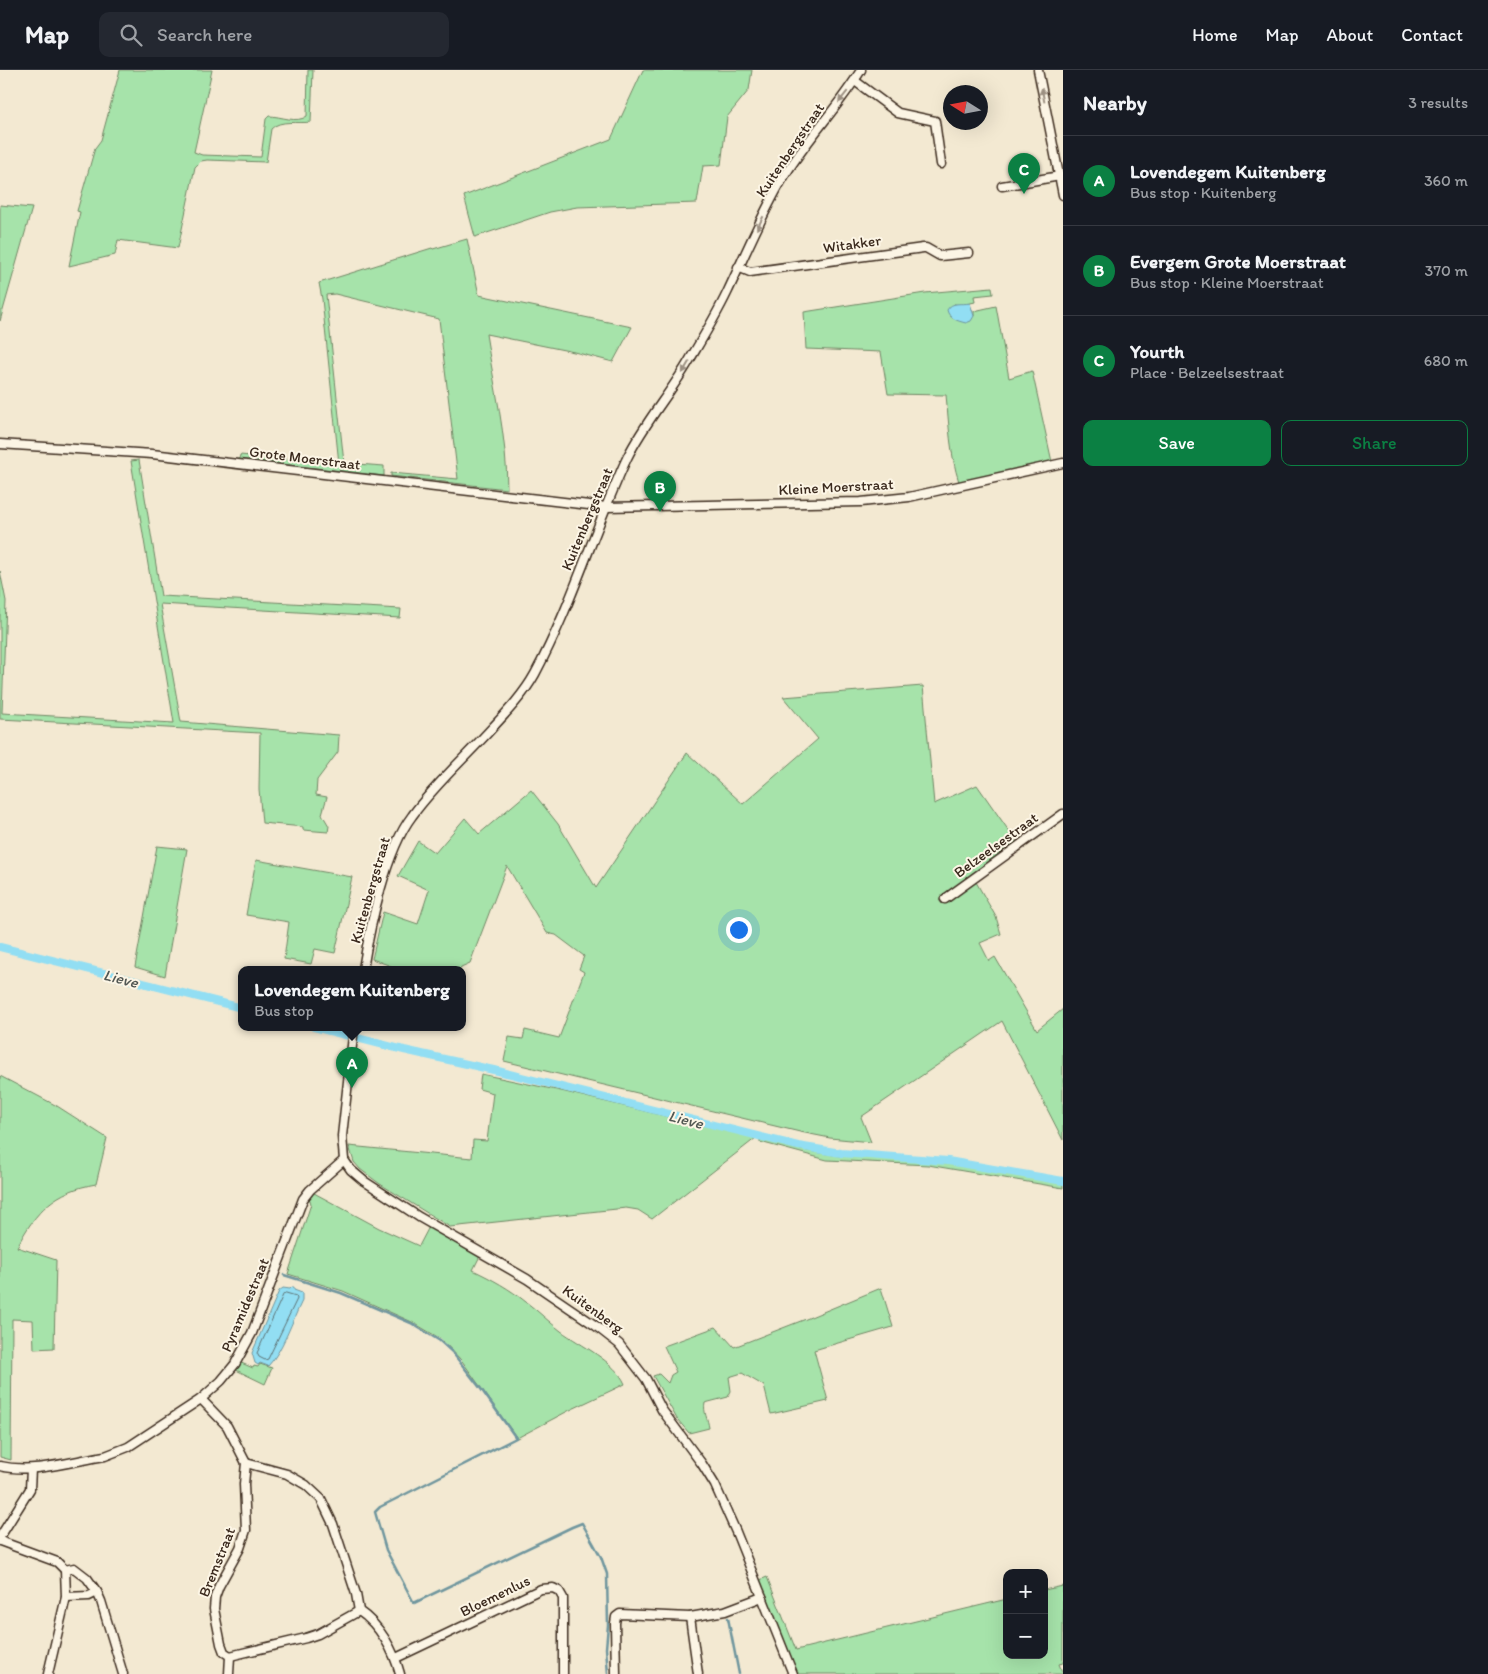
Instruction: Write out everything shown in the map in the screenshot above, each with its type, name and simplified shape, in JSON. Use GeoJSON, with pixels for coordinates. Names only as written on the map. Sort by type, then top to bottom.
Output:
{"type":"FeatureCollection","features":[{"type":"Feature","properties":{"kind":"street","name":"Kuitenbergstraat"},"geometry":{"type":"LineString","coordinates":[[364,966],[386,875],[403,830],[424,801],[521,696],[534,676],[551,642],[628,457],[664,397],[685,368],[727,293],[738,267],[785,176],[812,137],[856,81],[859,70]]}},
{"type":"Feature","properties":{"kind":"street"},"geometry":{"type":"LineString","coordinates":[[1038,70],[1063,194]]}},
{"type":"Feature","properties":{"kind":"street"},"geometry":{"type":"LineString","coordinates":[[856,81],[898,113],[935,121],[941,164]]}},
{"type":"Feature","properties":{"kind":"street"},"geometry":{"type":"LineString","coordinates":[[1002,186],[1060,176]]}},
{"type":"Feature","properties":{"kind":"street","name":"Witakker"},"geometry":{"type":"LineString","coordinates":[[738,267],[750,272],[922,248],[926,248],[940,256],[969,253]]}},
{"type":"Feature","properties":{"kind":"street","name":"Grote Moerstraat"},"geometry":{"type":"LineString","coordinates":[[0,444],[152,454],[606,507]]}},
{"type":"Feature","properties":{"kind":"street","name":"Kleine Moerstraat"},"geometry":{"type":"LineString","coordinates":[[606,507],[861,502],[909,498],[1063,462]]}},
{"type":"Feature","properties":{"kind":"street","name":"Belzeelsestraat"},"geometry":{"type":"LineString","coordinates":[[945,899],[1063,814]]}},
{"type":"Feature","properties":{"kind":"street"},"geometry":{"type":"LineString","coordinates":[[344,1160],[342,1136],[354,1031]]}},
{"type":"Feature","properties":{"kind":"street","name":"Pyramidestraat"},"geometry":{"type":"LineString","coordinates":[[0,1466],[13,1469],[31,1469],[105,1456],[128,1447],[201,1400],[235,1364],[252,1333],[303,1198],[344,1160]]}},
{"type":"Feature","properties":{"kind":"street","name":"Kuitenberg"},"geometry":{"type":"LineString","coordinates":[[344,1160],[350,1170],[364,1181],[419,1217],[527,1279],[619,1344],[646,1379],[662,1410],[702,1464],[715,1485],[794,1674]]}},
{"type":"Feature","properties":{"kind":"street"},"geometry":{"type":"LineString","coordinates":[[201,1400],[227,1426],[246,1463],[287,1474],[306,1485],[320,1499],[332,1524],[360,1611],[367,1616],[396,1658],[400,1674]]}},
{"type":"Feature","properties":{"kind":"street","name":"Bremstraat"},"geometry":{"type":"LineString","coordinates":[[230,1656],[224,1652],[221,1644],[214,1609],[215,1597],[219,1586],[240,1548],[246,1530],[244,1491],[246,1463]]}},
{"type":"Feature","properties":{"kind":"street"},"geometry":{"type":"LineString","coordinates":[[0,1537],[30,1489],[31,1469]]}},
{"type":"Feature","properties":{"kind":"street"},"geometry":{"type":"LineString","coordinates":[[0,1541],[57,1562],[65,1570],[66,1597],[48,1674]]}},
{"type":"Feature","properties":{"kind":"street"},"geometry":{"type":"LineString","coordinates":[[65,1570],[74,1568],[87,1578],[97,1592],[123,1674]]}},
{"type":"Feature","properties":{"kind":"street","name":"Bloemenlus"},"geometry":{"type":"LineString","coordinates":[[396,1658],[548,1587],[559,1592],[563,1598],[563,1674]]}},
{"type":"Feature","properties":{"kind":"street"},"geometry":{"type":"LineString","coordinates":[[66,1597],[89,1596],[97,1592]]}},
{"type":"Feature","properties":{"kind":"street"},"geometry":{"type":"LineString","coordinates":[[616,1674],[615,1623],[618,1615],[690,1617],[726,1611],[762,1597]]}},
{"type":"Feature","properties":{"kind":"street"},"geometry":{"type":"LineString","coordinates":[[229,1674],[230,1656],[312,1636],[360,1611]]}},
{"type":"Feature","properties":{"kind":"street"},"geometry":{"type":"LineString","coordinates":[[690,1617],[698,1674]]}},
{"type":"Feature","properties":{"kind":"green space"},"geometry":{"type":"Polygon","coordinates":[[[120,70],[212,70],[194,152],[202,155],[261,157],[266,119],[269,116],[294,120],[307,116],[308,70],[313,70],[311,122],[284,123],[271,129],[266,162],[201,161],[195,167],[178,248],[118,240],[115,255],[69,266],[80,212],[77,211],[95,148],[101,140],[120,70]]]}},
{"type":"Feature","properties":{"kind":"green space"},"geometry":{"type":"Polygon","coordinates":[[[643,70],[752,70],[749,90],[727,117],[721,165],[703,166],[697,203],[577,207],[550,212],[475,237],[464,196],[611,139],[643,70]]]}},
{"type":"Feature","properties":{"kind":"green space"},"geometry":{"type":"Polygon","coordinates":[[[0,205],[32,208],[0,321],[0,205]]]}},
{"type":"Feature","properties":{"kind":"green space"},"geometry":{"type":"Polygon","coordinates":[[[467,239],[479,295],[632,327],[613,362],[486,334],[505,450],[507,489],[391,476],[391,473],[458,479],[439,319],[335,294],[326,295],[344,463],[384,466],[384,476],[239,459],[240,455],[339,464],[319,283],[467,239]]]}},
{"type":"Feature","properties":{"kind":"green space"},"geometry":{"type":"Polygon","coordinates":[[[992,287],[993,294],[974,296],[975,302],[962,305],[954,304],[974,316],[974,311],[996,306],[1009,378],[1032,371],[1052,462],[959,482],[952,450],[946,395],[888,394],[881,352],[806,349],[804,312],[925,293],[992,287]]]}},
{"type":"Feature","properties":{"kind":"green space"},"geometry":{"type":"Polygon","coordinates":[[[139,460],[161,596],[401,609],[400,618],[160,604],[181,722],[339,735],[338,752],[317,780],[316,795],[327,797],[322,814],[329,826],[328,832],[303,830],[303,827],[262,823],[259,789],[260,733],[0,719],[0,571],[6,601],[2,713],[174,723],[131,461],[139,460]]]}},
{"type":"Feature","properties":{"kind":"green space"},"geometry":{"type":"Polygon","coordinates":[[[923,686],[934,804],[977,785],[1018,844],[939,900],[942,904],[976,882],[996,917],[1001,934],[980,943],[989,961],[995,957],[1037,1030],[1063,1009],[1063,1140],[1002,1021],[861,1117],[871,1142],[830,1138],[800,1132],[504,1061],[509,1037],[523,1039],[525,1030],[559,1038],[584,972],[579,969],[584,956],[556,935],[547,933],[507,866],[470,963],[463,966],[391,966],[372,959],[383,912],[418,924],[429,890],[398,876],[418,841],[435,853],[465,818],[479,834],[531,790],[558,824],[596,888],[687,753],[743,804],[818,739],[783,697],[923,686]]]}},
{"type":"Feature","properties":{"kind":"green space"},"geometry":{"type":"Polygon","coordinates":[[[157,846],[187,849],[165,976],[135,967],[157,846]]]}},
{"type":"Feature","properties":{"kind":"green space"},"geometry":{"type":"Polygon","coordinates":[[[256,860],[352,877],[335,953],[315,949],[311,964],[284,959],[289,922],[246,915],[256,860]]]}},
{"type":"Feature","properties":{"kind":"green space"},"geometry":{"type":"Polygon","coordinates":[[[481,1074],[561,1091],[756,1138],[652,1219],[638,1210],[626,1208],[450,1227],[380,1184],[360,1169],[354,1162],[349,1146],[472,1158],[473,1140],[487,1141],[493,1093],[479,1089],[481,1074]]]}},
{"type":"Feature","properties":{"kind":"green space"},"geometry":{"type":"Polygon","coordinates":[[[0,1076],[57,1106],[107,1138],[96,1184],[69,1192],[48,1204],[24,1234],[17,1247],[56,1260],[54,1348],[34,1349],[33,1320],[12,1319],[11,1460],[0,1457],[0,1076]]]}},
{"type":"Feature","properties":{"kind":"green space"},"geometry":{"type":"Polygon","coordinates":[[[760,1139],[796,1149],[840,1156],[921,1160],[1014,1174],[1063,1184],[1063,1188],[928,1165],[827,1160],[760,1142],[760,1139]]]}},
{"type":"Feature","properties":{"kind":"green space"},"geometry":{"type":"Polygon","coordinates":[[[314,1193],[379,1228],[419,1246],[430,1225],[481,1254],[473,1270],[514,1293],[561,1331],[606,1361],[614,1368],[625,1384],[517,1438],[462,1361],[441,1339],[412,1322],[343,1291],[288,1274],[311,1204],[308,1199],[314,1193]]]}},
{"type":"Feature","properties":{"kind":"green space"},"geometry":{"type":"Polygon","coordinates":[[[881,1288],[893,1327],[814,1350],[828,1401],[771,1414],[764,1386],[742,1373],[729,1377],[731,1391],[728,1397],[705,1403],[709,1428],[689,1433],[677,1419],[653,1376],[659,1374],[668,1383],[671,1375],[676,1372],[664,1346],[716,1327],[734,1347],[881,1288]]]}},
{"type":"Feature","properties":{"kind":"green space"},"geometry":{"type":"Polygon","coordinates":[[[239,1362],[253,1368],[254,1366],[258,1367],[260,1364],[272,1368],[265,1384],[234,1369],[239,1362]]]}},
{"type":"Feature","properties":{"kind":"green space"},"geometry":{"type":"Polygon","coordinates":[[[767,1577],[796,1650],[1003,1600],[1003,1659],[1048,1659],[1048,1589],[1063,1586],[1063,1663],[1059,1664],[1063,1674],[797,1674],[760,1580],[767,1577]]]}},
{"type":"Feature","properties":{"kind":"water"},"geometry":{"type":"Polygon","coordinates":[[[970,303],[974,316],[971,321],[966,323],[957,320],[948,313],[947,310],[951,305],[970,303]]]}},
{"type":"Feature","properties":{"kind":"water"},"geometry":{"type":"Polygon","coordinates":[[[294,1287],[294,1290],[302,1293],[302,1301],[283,1344],[273,1360],[268,1366],[260,1363],[258,1365],[255,1363],[252,1353],[279,1291],[283,1288],[290,1289],[294,1287]]]}},
{"type":"Feature","properties":{"kind":"waterway","name":"Lieve"},"geometry":{"type":"LineString","coordinates":[[0,947],[238,1007]]}},
{"type":"Feature","properties":{"kind":"waterway","name":"Lieve"},"geometry":{"type":"LineString","coordinates":[[330,1031],[798,1146],[841,1153],[948,1161],[1063,1181]]}},
{"type":"Feature","properties":{"kind":"waterway"},"geometry":{"type":"LineString","coordinates":[[284,1275],[341,1293],[411,1323],[440,1341],[452,1352],[481,1389],[516,1438],[380,1507],[375,1512],[386,1550],[414,1603],[582,1523],[601,1557],[607,1574],[608,1625],[606,1648],[608,1674]]}},
{"type":"Feature","properties":{"kind":"waterway"},"geometry":{"type":"LineString","coordinates":[[728,1618],[739,1674]]}},
{"type":"Feature","properties":{"kind":"place","name":"Yourth"},"geometry":{"type":"Point","coordinates":[1024,194]}},
{"type":"Feature","properties":{"kind":"place","name":"Evergem Grote Moerstraat"},"geometry":{"type":"Point","coordinates":[660,512]}},
{"type":"Feature","properties":{"kind":"place","name":"Lovendegem Kuitenberg"},"geometry":{"type":"Point","coordinates":[352,1088]}}]}
